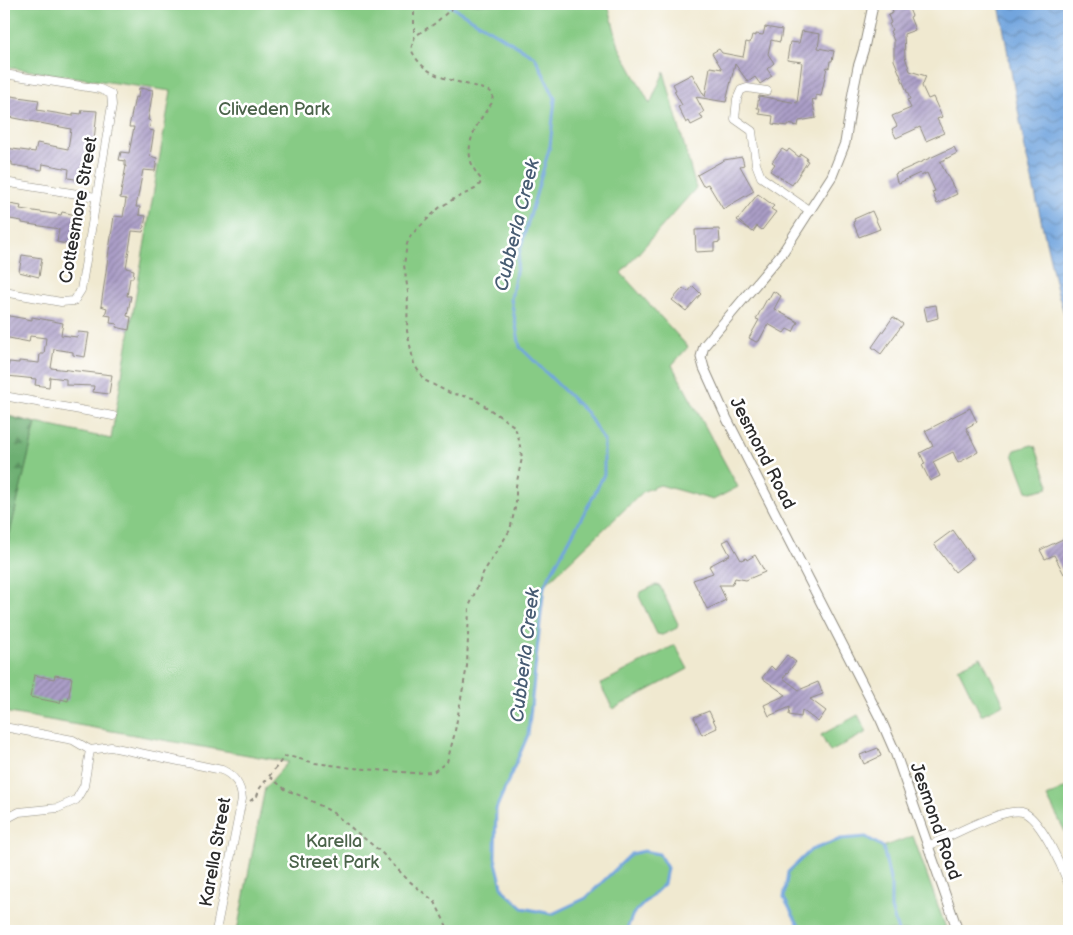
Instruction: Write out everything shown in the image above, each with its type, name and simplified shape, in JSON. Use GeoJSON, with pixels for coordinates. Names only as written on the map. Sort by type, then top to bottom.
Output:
{"type":"FeatureCollection","features":[{"type":"Feature","properties":{"kind":"street","name":"Jesmond Road"},"geometry":{"type":"LineString","coordinates":[[871,4],[872,10],[858,67],[845,143],[832,176],[783,252],[704,346],[701,358],[726,416],[881,720],[895,752],[958,931]]}},
{"type":"Feature","properties":{"kind":"street","name":"Cottesmore Street"},"geometry":{"type":"LineString","coordinates":[[4,74],[100,89],[111,94],[112,105],[81,290],[74,301],[61,302],[4,292]]}},
{"type":"Feature","properties":{"kind":"street"},"geometry":{"type":"LineString","coordinates":[[767,91],[747,88],[741,90],[737,99],[735,120],[752,131],[756,164],[761,177],[810,212]]}},
{"type":"Feature","properties":{"kind":"street"},"geometry":{"type":"LineString","coordinates":[[4,182],[96,197]]}},
{"type":"Feature","properties":{"kind":"street"},"geometry":{"type":"LineString","coordinates":[[4,396],[113,416]]}},
{"type":"Feature","properties":{"kind":"street"},"geometry":{"type":"LineString","coordinates":[[4,727],[73,740],[90,750],[84,786],[76,800],[58,808],[19,812],[4,820]]}},
{"type":"Feature","properties":{"kind":"street","name":"Karella Street"},"geometry":{"type":"LineString","coordinates":[[90,750],[111,747],[222,770],[232,774],[236,779],[242,792],[242,799],[216,931]]}},
{"type":"Feature","properties":{"kind":"street"},"geometry":{"type":"LineString","coordinates":[[928,846],[1000,814],[1013,811],[1020,812],[1026,814],[1039,828],[1059,861],[1069,885]]}},
{"type":"Feature","properties":{"kind":"path"},"geometry":{"type":"LineString","coordinates":[[414,38],[457,4]]}},
{"type":"Feature","properties":{"kind":"path"},"geometry":{"type":"LineString","coordinates":[[250,802],[284,757],[288,756],[315,763],[414,773],[434,772],[447,762],[468,666],[469,607],[483,573],[510,530],[514,512],[516,486],[522,458],[518,435],[514,426],[473,398],[450,393],[424,380],[414,364],[409,346],[407,331],[408,292],[404,265],[407,244],[411,235],[439,208],[475,190],[480,184],[481,179],[474,169],[471,157],[471,141],[473,131],[494,97],[493,93],[482,88],[448,79],[424,68],[416,60],[410,49],[414,38],[414,5]]}},
{"type":"Feature","properties":{"kind":"path"},"geometry":{"type":"LineString","coordinates":[[270,776],[286,790],[332,812],[381,852],[408,880],[435,902],[449,931]]}},
{"type":"Feature","properties":{"kind":"green space"},"geometry":{"type":"Polygon","coordinates":[[[4,4],[608,4],[619,47],[650,104],[664,72],[696,188],[621,273],[688,347],[672,365],[738,487],[713,500],[660,485],[644,491],[544,586],[528,735],[496,809],[495,858],[503,890],[523,908],[552,914],[586,898],[631,854],[644,851],[659,854],[667,868],[664,884],[633,914],[626,931],[237,931],[265,788],[288,762],[4,712],[4,558],[36,423],[111,439],[171,91],[4,67],[4,4]]]}},
{"type":"Feature","properties":{"kind":"green space"},"geometry":{"type":"Polygon","coordinates":[[[4,415],[36,423],[4,558],[4,415]]]}},
{"type":"Feature","properties":{"kind":"green space"},"geometry":{"type":"Polygon","coordinates":[[[1032,445],[1035,446],[1049,485],[1048,488],[1031,492],[1027,491],[1013,454],[1015,450],[1032,445]]]}},
{"type":"Feature","properties":{"kind":"green space"},"geometry":{"type":"Polygon","coordinates":[[[656,585],[660,586],[678,624],[677,628],[662,635],[657,634],[639,596],[641,592],[656,585]]]}},
{"type":"Feature","properties":{"kind":"green space"},"geometry":{"type":"Polygon","coordinates":[[[675,645],[688,669],[613,709],[600,684],[675,645]]]}},
{"type":"Feature","properties":{"kind":"green space"},"geometry":{"type":"Polygon","coordinates":[[[981,657],[1004,704],[981,715],[958,668],[981,657]]]}},
{"type":"Feature","properties":{"kind":"green space"},"geometry":{"type":"Polygon","coordinates":[[[858,715],[867,732],[830,752],[821,735],[858,715]]]}},
{"type":"Feature","properties":{"kind":"green space"},"geometry":{"type":"Polygon","coordinates":[[[1068,786],[1069,788],[1069,839],[1047,797],[1068,786]]]}},
{"type":"Feature","properties":{"kind":"green space"},"geometry":{"type":"Polygon","coordinates":[[[913,836],[947,931],[802,931],[784,898],[788,872],[811,850],[841,839],[866,837],[883,847],[913,836]]]}},
{"type":"Feature","properties":{"kind":"water"},"geometry":{"type":"Polygon","coordinates":[[[999,4],[1069,4],[1069,330],[1056,286],[1025,149],[999,4]]]}},
{"type":"Feature","properties":{"kind":"building"},"geometry":{"type":"Polygon","coordinates":[[[891,4],[907,4],[915,30],[904,34],[905,57],[910,71],[926,76],[922,86],[928,99],[933,97],[942,117],[937,119],[944,133],[926,141],[920,127],[896,138],[892,129],[897,126],[892,116],[911,108],[907,100],[910,99],[894,60],[894,41],[890,31],[892,30],[888,15],[893,13],[891,4]]]}},
{"type":"Feature","properties":{"kind":"building"},"geometry":{"type":"Polygon","coordinates":[[[765,27],[782,30],[780,42],[771,40],[768,54],[774,63],[767,69],[772,76],[760,84],[755,77],[748,82],[735,64],[726,102],[696,97],[704,112],[700,114],[703,119],[691,125],[689,121],[686,123],[678,107],[682,105],[674,91],[676,90],[673,84],[692,74],[705,97],[710,67],[722,69],[712,53],[719,49],[722,53],[743,57],[746,42],[750,43],[752,35],[763,35],[765,27]]]}},
{"type":"Feature","properties":{"kind":"building"},"geometry":{"type":"Polygon","coordinates":[[[802,31],[820,34],[818,48],[834,51],[829,68],[827,67],[821,96],[816,95],[816,100],[812,99],[816,118],[799,121],[798,126],[772,124],[773,116],[759,114],[760,108],[757,108],[759,96],[797,103],[802,62],[787,60],[790,42],[799,43],[802,31]]]}},
{"type":"Feature","properties":{"kind":"building"},"geometry":{"type":"Polygon","coordinates":[[[139,88],[153,90],[148,120],[151,121],[149,130],[154,131],[150,156],[157,158],[155,171],[143,170],[136,207],[140,207],[139,215],[146,216],[143,232],[132,231],[126,268],[134,270],[133,278],[130,278],[127,296],[131,296],[127,316],[131,317],[129,330],[116,327],[117,324],[110,323],[111,316],[105,315],[107,308],[101,306],[114,216],[123,217],[126,199],[120,198],[126,166],[125,161],[119,160],[121,152],[129,153],[134,127],[129,127],[135,97],[138,98],[139,88]]]}},
{"type":"Feature","properties":{"kind":"building"},"geometry":{"type":"Polygon","coordinates":[[[4,95],[39,100],[37,110],[73,116],[73,113],[81,114],[82,110],[97,111],[94,141],[88,141],[82,180],[68,178],[69,169],[43,164],[42,170],[12,165],[12,162],[4,161],[5,148],[35,152],[37,143],[68,149],[71,129],[4,116],[4,95]]]}},
{"type":"Feature","properties":{"kind":"building"},"geometry":{"type":"Polygon","coordinates":[[[954,147],[957,153],[940,162],[957,194],[937,204],[932,192],[935,191],[927,173],[921,176],[920,173],[899,183],[897,182],[895,174],[954,147]]]}},
{"type":"Feature","properties":{"kind":"building"},"geometry":{"type":"Polygon","coordinates":[[[782,149],[787,152],[789,149],[799,157],[801,154],[808,161],[792,185],[770,171],[775,164],[772,162],[782,149]]]}},
{"type":"Feature","properties":{"kind":"building"},"geometry":{"type":"Polygon","coordinates":[[[742,157],[744,165],[740,166],[754,191],[723,209],[708,184],[703,186],[697,175],[724,160],[742,157]]]}},
{"type":"Feature","properties":{"kind":"building"},"geometry":{"type":"Polygon","coordinates":[[[758,194],[774,206],[771,209],[776,212],[762,230],[757,226],[753,232],[737,220],[758,194]]]}},
{"type":"Feature","properties":{"kind":"building"},"geometry":{"type":"Polygon","coordinates":[[[4,203],[21,206],[20,209],[61,215],[62,212],[76,215],[71,245],[57,242],[59,229],[4,218],[4,203]]]}},
{"type":"Feature","properties":{"kind":"building"},"geometry":{"type":"Polygon","coordinates":[[[872,211],[880,229],[859,237],[853,222],[855,221],[854,219],[872,211]]]}},
{"type":"Feature","properties":{"kind":"building"},"geometry":{"type":"Polygon","coordinates":[[[719,229],[720,242],[714,243],[714,251],[696,252],[695,230],[719,229]]]}},
{"type":"Feature","properties":{"kind":"building"},"geometry":{"type":"Polygon","coordinates":[[[22,255],[42,258],[39,277],[19,272],[22,255]]]}},
{"type":"Feature","properties":{"kind":"building"},"geometry":{"type":"Polygon","coordinates":[[[693,286],[701,294],[686,311],[672,300],[683,288],[688,292],[693,286]]]}},
{"type":"Feature","properties":{"kind":"building"},"geometry":{"type":"Polygon","coordinates":[[[773,291],[781,296],[774,309],[798,322],[793,332],[787,329],[784,333],[768,324],[759,341],[756,342],[749,338],[759,320],[756,319],[773,291]]]}},
{"type":"Feature","properties":{"kind":"building"},"geometry":{"type":"Polygon","coordinates":[[[936,305],[938,318],[927,321],[924,307],[936,305]]]}},
{"type":"Feature","properties":{"kind":"building"},"geometry":{"type":"Polygon","coordinates":[[[4,315],[32,320],[32,317],[63,323],[61,335],[77,337],[78,332],[89,333],[85,357],[73,355],[73,352],[54,349],[51,368],[112,375],[109,394],[93,392],[94,386],[66,385],[66,379],[50,377],[49,387],[35,385],[36,379],[7,376],[9,362],[39,363],[40,354],[44,354],[46,338],[30,336],[29,342],[4,337],[4,315]]]}},
{"type":"Feature","properties":{"kind":"building"},"geometry":{"type":"Polygon","coordinates":[[[893,317],[903,324],[881,354],[872,347],[893,317]]]}},
{"type":"Feature","properties":{"kind":"building"},"geometry":{"type":"Polygon","coordinates":[[[970,408],[977,422],[966,428],[978,452],[958,463],[953,452],[933,462],[940,476],[930,481],[922,465],[925,464],[920,453],[933,446],[925,431],[970,408]]]}},
{"type":"Feature","properties":{"kind":"building"},"geometry":{"type":"Polygon","coordinates":[[[953,530],[973,558],[955,572],[934,544],[953,530]]]}},
{"type":"Feature","properties":{"kind":"building"},"geometry":{"type":"Polygon","coordinates":[[[1065,538],[1069,546],[1069,572],[1064,574],[1054,555],[1045,559],[1040,550],[1065,538]]]}},
{"type":"Feature","properties":{"kind":"building"},"geometry":{"type":"Polygon","coordinates":[[[729,539],[741,560],[746,558],[747,560],[755,555],[765,572],[746,580],[735,578],[732,585],[719,585],[726,600],[707,609],[693,580],[713,573],[709,566],[730,555],[723,542],[729,539]]]}},
{"type":"Feature","properties":{"kind":"building"},"geometry":{"type":"Polygon","coordinates":[[[787,655],[796,662],[783,678],[799,690],[818,682],[823,694],[810,699],[826,711],[818,722],[802,710],[801,717],[789,715],[790,707],[769,716],[764,705],[786,695],[762,678],[771,666],[775,670],[787,655]]]}},
{"type":"Feature","properties":{"kind":"building"},"geometry":{"type":"Polygon","coordinates":[[[34,675],[54,679],[55,675],[72,678],[68,701],[61,699],[60,703],[30,697],[34,675]]]}},
{"type":"Feature","properties":{"kind":"building"},"geometry":{"type":"Polygon","coordinates":[[[709,711],[717,728],[702,735],[694,717],[709,711]]]}},
{"type":"Feature","properties":{"kind":"building"},"geometry":{"type":"Polygon","coordinates":[[[878,748],[881,756],[864,764],[860,755],[878,748]]]}},
{"type":"Feature","properties":{"kind":"waterway","name":"Cubberla Creek"},"geometry":{"type":"LineString","coordinates":[[356,4],[381,8],[428,4]]}},
{"type":"Feature","properties":{"kind":"waterway","name":"Cubberla Creek"},"geometry":{"type":"LineString","coordinates":[[447,4],[535,57],[555,98],[550,146],[520,250],[511,299],[520,347],[587,413],[604,441],[604,474],[544,586],[528,735],[496,809],[495,858],[503,890],[523,908],[552,914],[586,898],[631,854],[644,851],[659,854],[667,868],[664,884],[633,914],[626,931]]}},
{"type":"Feature","properties":{"kind":"waterway","name":"Cubberla Creek"},"geometry":{"type":"LineString","coordinates":[[802,931],[784,898],[788,872],[811,850],[841,839],[866,837],[883,847],[891,884],[891,908],[898,931]]}},
{"type":"Feature","properties":{"kind":"park label","name":"Cliveden Park"},"geometry":{"type":"Point","coordinates":[274,109]}},
{"type":"Feature","properties":{"kind":"park label","name":"Karella Street Park"},"geometry":{"type":"Point","coordinates":[334,851]}}]}
